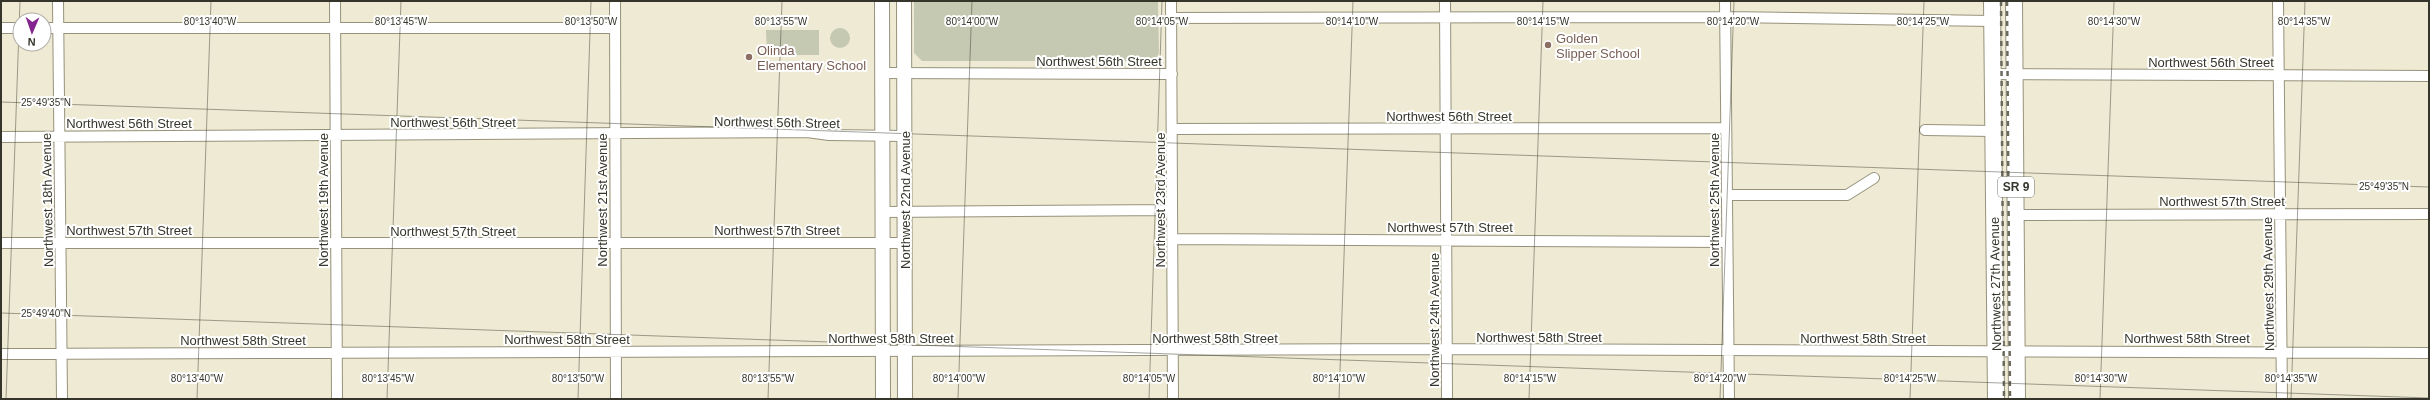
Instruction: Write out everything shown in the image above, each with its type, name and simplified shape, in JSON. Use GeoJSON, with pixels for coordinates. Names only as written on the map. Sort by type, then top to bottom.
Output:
{"type":"FeatureCollection","features":[{"type":"Feature","properties":{"kind":"main road","name":"Northwest 22nd Avenue"},"geometry":{"type":"LineString","coordinates":[[882,1],[883,399]]}},
{"type":"Feature","properties":{"kind":"main road","name":"Northwest 22nd Avenue"},"geometry":{"type":"LineString","coordinates":[[904,1],[905,399]]}},
{"type":"Feature","properties":{"kind":"main road","name":"Northwest 27th Avenue"},"geometry":{"type":"LineString","coordinates":[[1992,1],[1996,399]]}},
{"type":"Feature","properties":{"kind":"main road","name":"Northwest 27th Avenue"},"geometry":{"type":"LineString","coordinates":[[2014,1],[2017,399]]}},
{"type":"Feature","properties":{"kind":"street","name":"Northwest 18th Avenue"},"geometry":{"type":"LineString","coordinates":[[58,1],[58,136],[61,242],[62,399]]}},
{"type":"Feature","properties":{"kind":"street","name":"Northwest 19th Avenue"},"geometry":{"type":"LineString","coordinates":[[335,1],[337,399]]}},
{"type":"Feature","properties":{"kind":"street","name":"Northwest 21st Avenue"},"geometry":{"type":"LineString","coordinates":[[615,1],[616,399]]}},
{"type":"Feature","properties":{"kind":"street","name":"Northwest 23rd Avenue"},"geometry":{"type":"LineString","coordinates":[[1171,1],[1173,399]]}},
{"type":"Feature","properties":{"kind":"street","name":"Northwest 24th Avenue"},"geometry":{"type":"LineString","coordinates":[[1445,1],[1447,399]]}},
{"type":"Feature","properties":{"kind":"street","name":"Northwest 25th Avenue"},"geometry":{"type":"LineString","coordinates":[[1725,1],[1729,399]]}},
{"type":"Feature","properties":{"kind":"street","name":"Northwest 29th Avenue"},"geometry":{"type":"LineString","coordinates":[[2278,1],[2282,399]]}},
{"type":"Feature","properties":{"kind":"street"},"geometry":{"type":"LineString","coordinates":[[1171,18],[1725,17],[1992,21]]}},
{"type":"Feature","properties":{"kind":"street"},"geometry":{"type":"LineString","coordinates":[[1,28],[12,28]]}},
{"type":"Feature","properties":{"kind":"street"},"geometry":{"type":"LineString","coordinates":[[52,28],[615,28]]}},
{"type":"Feature","properties":{"kind":"street","name":"Northwest 56th Street"},"geometry":{"type":"LineString","coordinates":[[882,73],[1172,74]]}},
{"type":"Feature","properties":{"kind":"street","name":"Northwest 56th Street"},"geometry":{"type":"LineString","coordinates":[[1992,74],[2429,76]]}},
{"type":"Feature","properties":{"kind":"street","name":"Northwest 56th Street"},"geometry":{"type":"LineString","coordinates":[[1172,129],[1446,130],[1726,128]]}},
{"type":"Feature","properties":{"kind":"street"},"geometry":{"type":"LineString","coordinates":[[1925,130],[1993,131]]}},
{"type":"Feature","properties":{"kind":"street","name":"Northwest 56th Street"},"geometry":{"type":"LineString","coordinates":[[1,136],[615,135],[807,132],[829,136],[905,136]]}},
{"type":"Feature","properties":{"kind":"street"},"geometry":{"type":"LineString","coordinates":[[1726,195],[1847,195],[1874,178]]}},
{"type":"Feature","properties":{"kind":"street"},"geometry":{"type":"LineString","coordinates":[[882,212],[1172,210]]}},
{"type":"Feature","properties":{"kind":"street","name":"Northwest 57th Street"},"geometry":{"type":"LineString","coordinates":[[2016,215],[2429,214]]}},
{"type":"Feature","properties":{"kind":"street","name":"Northwest 57th Street"},"geometry":{"type":"LineString","coordinates":[[1173,239],[1727,242]]}},
{"type":"Feature","properties":{"kind":"street","name":"Northwest 57th Street"},"geometry":{"type":"LineString","coordinates":[[1,243],[905,243]]}},
{"type":"Feature","properties":{"kind":"street","name":"Northwest 58th Street"},"geometry":{"type":"LineString","coordinates":[[1,354],[1446,349],[1728,351],[2017,350],[2429,353]]}},
{"type":"Feature","properties":{"kind":"green space"},"geometry":{"type":"Polygon","coordinates":[[[914,1],[1158,1],[1159,53],[1156,59],[1150,61],[922,61],[914,53],[914,1]]]}},
{"type":"Feature","properties":{"kind":"green space"},"geometry":{"type":"Polygon","coordinates":[[[836,28],[844,28],[850,34],[850,42],[844,48],[836,48],[830,42],[830,34],[836,28]]]}},
{"type":"Feature","properties":{"kind":"green space"},"geometry":{"type":"Polygon","coordinates":[[[766,30],[819,30],[819,55],[767,55],[766,30]]]}},
{"type":"Feature","properties":{"kind":"railway"},"geometry":{"type":"LineString","coordinates":[[2001,1],[2004,399]]}},
{"type":"Feature","properties":{"kind":"railway"},"geometry":{"type":"LineString","coordinates":[[2007,1],[2010,399]]}},
{"type":"Feature","properties":{"kind":"place","name":"Golden Slipper School"},"geometry":{"type":"Point","coordinates":[1548,45]}},
{"type":"Feature","properties":{"kind":"place","name":"Olinda Elementary School"},"geometry":{"type":"Point","coordinates":[749,57]}}]}
